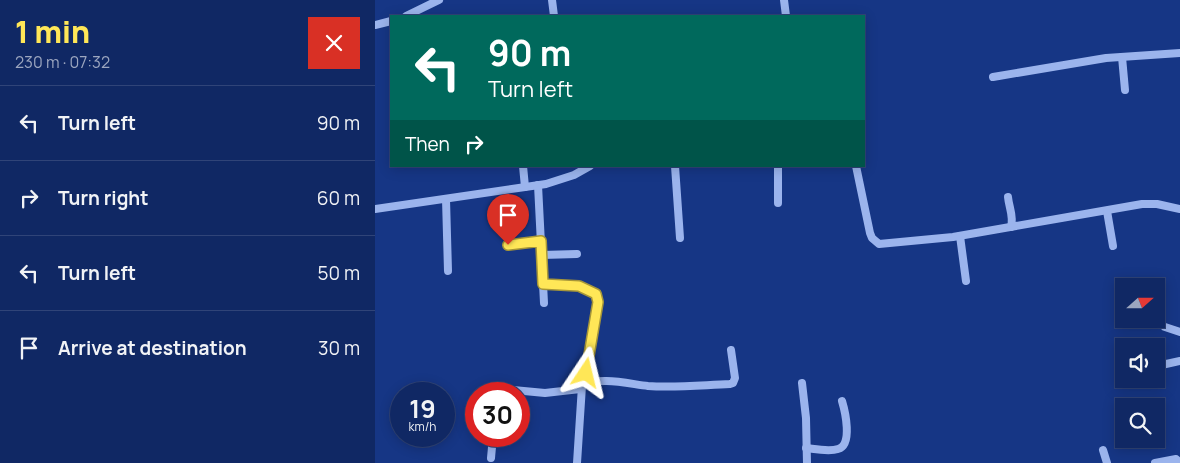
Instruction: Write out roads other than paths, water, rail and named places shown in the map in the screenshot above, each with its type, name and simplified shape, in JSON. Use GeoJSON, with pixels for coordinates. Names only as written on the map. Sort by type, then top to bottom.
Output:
{"type":"FeatureCollection","features":[{"type":"Feature","properties":{"kind":"street"},"geometry":{"type":"LineString","coordinates":[[408,15],[439,0]]}},
{"type":"Feature","properties":{"kind":"street"},"geometry":{"type":"LineString","coordinates":[[551,0],[554,15]]}},
{"type":"Feature","properties":{"kind":"street"},"geometry":{"type":"LineString","coordinates":[[784,0],[786,15]]}},
{"type":"Feature","properties":{"kind":"street"},"geometry":{"type":"LineString","coordinates":[[375,25],[390,21]]}},
{"type":"Feature","properties":{"kind":"street"},"geometry":{"type":"LineString","coordinates":[[993,77],[1122,57],[1180,53]]}},
{"type":"Feature","properties":{"kind":"street"},"geometry":{"type":"LineString","coordinates":[[1122,57],[1125,90]]}},
{"type":"Feature","properties":{"kind":"street"},"geometry":{"type":"LineString","coordinates":[[523,167],[525,187]]}},
{"type":"Feature","properties":{"kind":"street"},"geometry":{"type":"LineString","coordinates":[[675,167],[680,238]]}},
{"type":"Feature","properties":{"kind":"street"},"geometry":{"type":"LineString","coordinates":[[778,167],[778,203]]}},
{"type":"Feature","properties":{"kind":"street"},"geometry":{"type":"LineString","coordinates":[[856,167],[870,233],[875,242],[884,244],[961,236],[1157,204],[1180,209]]}},
{"type":"Feature","properties":{"kind":"street"},"geometry":{"type":"LineString","coordinates":[[375,209],[538,185],[562,180],[580,169]]}},
{"type":"Feature","properties":{"kind":"street"},"geometry":{"type":"LineString","coordinates":[[538,185],[544,303]]}},
{"type":"Feature","properties":{"kind":"street"},"geometry":{"type":"LineString","coordinates":[[1009,197],[1009,208],[1013,218],[1011,227]]}},
{"type":"Feature","properties":{"kind":"street"},"geometry":{"type":"LineString","coordinates":[[446,199],[448,271]]}},
{"type":"Feature","properties":{"kind":"street"},"geometry":{"type":"LineString","coordinates":[[1107,211],[1113,246]]}},
{"type":"Feature","properties":{"kind":"street"},"geometry":{"type":"LineString","coordinates":[[961,236],[966,281]]}},
{"type":"Feature","properties":{"kind":"street"},"geometry":{"type":"LineString","coordinates":[[508,245],[541,241]]}},
{"type":"Feature","properties":{"kind":"street"},"geometry":{"type":"LineString","coordinates":[[542,255],[577,254]]}},
{"type":"Feature","properties":{"kind":"street"},"geometry":{"type":"LineString","coordinates":[[543,284],[579,286],[596,294],[598,297],[582,387],[577,463]]}},
{"type":"Feature","properties":{"kind":"street"},"geometry":{"type":"LineString","coordinates":[[1165,327],[1180,332]]}},
{"type":"Feature","properties":{"kind":"street"},"geometry":{"type":"LineString","coordinates":[[530,392],[545,393],[622,382],[646,386],[730,384],[733,383],[735,378],[731,350]]}},
{"type":"Feature","properties":{"kind":"street"},"geometry":{"type":"LineString","coordinates":[[1165,364],[1180,361]]}},
{"type":"Feature","properties":{"kind":"street"},"geometry":{"type":"LineString","coordinates":[[802,383],[806,418],[807,463]]}},
{"type":"Feature","properties":{"kind":"street"},"geometry":{"type":"LineString","coordinates":[[806,448],[835,450],[842,447],[845,443],[847,426],[842,401]]}},
{"type":"Feature","properties":{"kind":"street"},"geometry":{"type":"LineString","coordinates":[[491,458],[492,447]]}},
{"type":"Feature","properties":{"kind":"street"},"geometry":{"type":"LineString","coordinates":[[1103,450],[1107,463]]}},
{"type":"Feature","properties":{"kind":"street"},"geometry":{"type":"LineString","coordinates":[[1155,463],[1176,459],[1180,463]]}}]}
